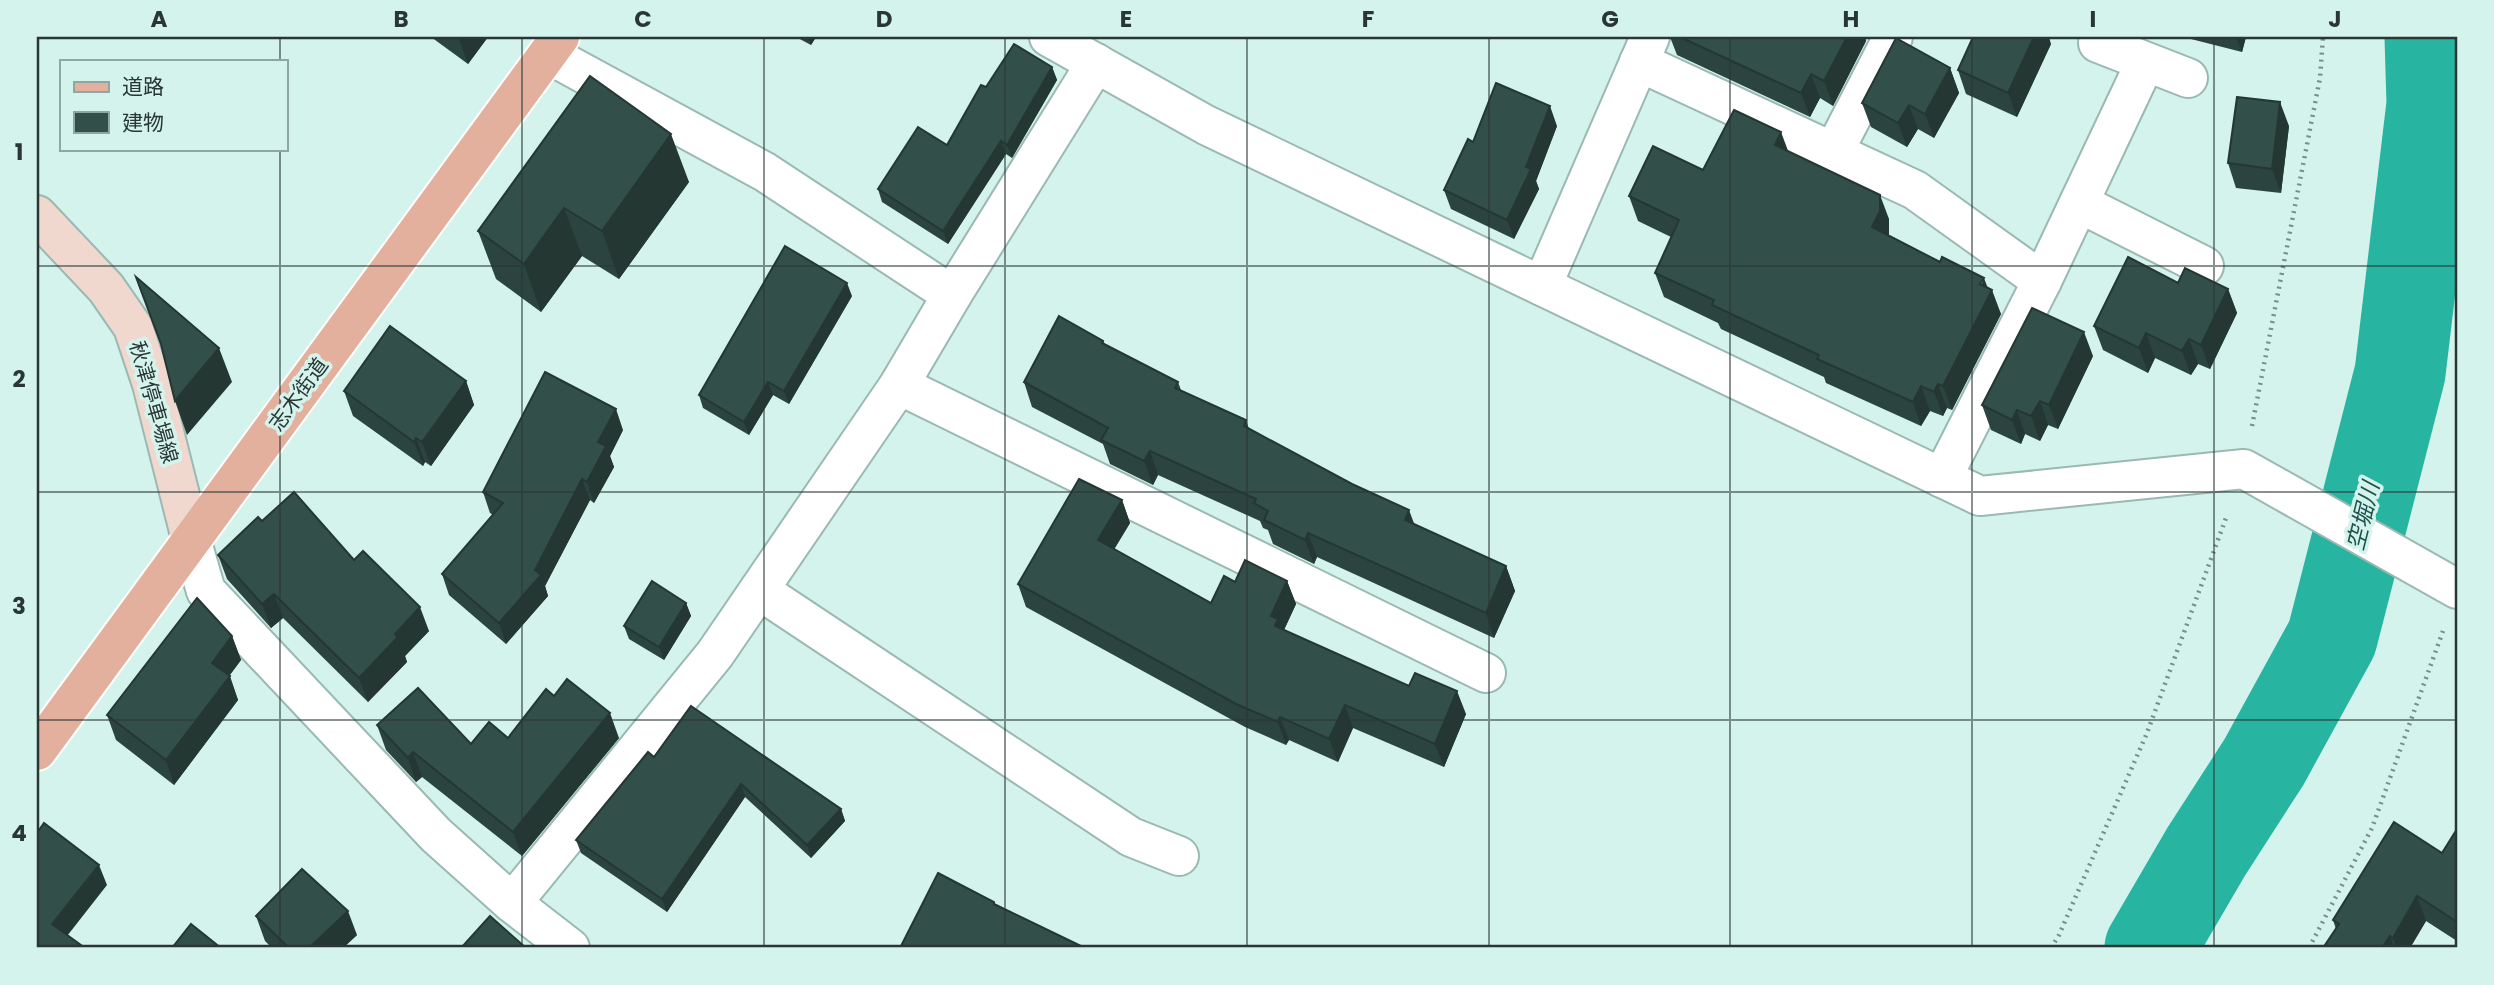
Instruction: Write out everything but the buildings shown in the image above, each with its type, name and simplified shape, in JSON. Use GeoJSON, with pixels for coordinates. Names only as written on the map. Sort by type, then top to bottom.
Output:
{"type":"FeatureCollection","features":[{"type":"Feature","properties":{"kind":"main road","name":"志木街道"},"geometry":{"type":"LineString","coordinates":[[37,751],[554,45]]}},
{"type":"Feature","properties":{"kind":"main road","name":"秋津停車場線"},"geometry":{"type":"LineString","coordinates":[[37,215],[106,288],[133,327],[152,384],[191,539]]}},
{"type":"Feature","properties":{"kind":"street"},"geometry":{"type":"LineString","coordinates":[[1049,37],[1206,125],[1980,496],[2244,469],[2457,589]]}},
{"type":"Feature","properties":{"kind":"street"},"geometry":{"type":"LineString","coordinates":[[1833,153],[1893,37]]}},
{"type":"Feature","properties":{"kind":"street"},"geometry":{"type":"LineString","coordinates":[[2098,43],[2189,78]]}},
{"type":"Feature","properties":{"kind":"street"},"geometry":{"type":"LineString","coordinates":[[554,45],[765,172],[953,295]]}},
{"type":"Feature","properties":{"kind":"street"},"geometry":{"type":"LineString","coordinates":[[1542,286],[1644,49],[1833,153],[1915,190],[2042,281]]}},
{"type":"Feature","properties":{"kind":"street"},"geometry":{"type":"LineString","coordinates":[[512,903],[715,654],[899,385],[1096,63]]}},
{"type":"Feature","properties":{"kind":"street"},"geometry":{"type":"LineString","coordinates":[[1942,478],[2042,281],[2145,63]]}},
{"type":"Feature","properties":{"kind":"street"},"geometry":{"type":"LineString","coordinates":[[2079,203],[2204,266]]}},
{"type":"Feature","properties":{"kind":"street"},"geometry":{"type":"LineString","coordinates":[[899,385],[1486,673]]}},
{"type":"Feature","properties":{"kind":"street"},"geometry":{"type":"LineString","coordinates":[[191,539],[205,591],[436,835],[512,903],[570,948]]}},
{"type":"Feature","properties":{"kind":"street"},"geometry":{"type":"LineString","coordinates":[[759,590],[1131,837],[1178,856]]}},
{"type":"Feature","properties":{"kind":"path"},"geometry":{"type":"LineString","coordinates":[[2051,948],[2147,733],[2244,469],[2320,78],[2323,37]]}},
{"type":"Feature","properties":{"kind":"path"},"geometry":{"type":"LineString","coordinates":[[2309,948],[2372,828],[2444,628]]}},
{"type":"Feature","properties":{"kind":"waterway","name":"空堀川"},"geometry":{"type":"LineString","coordinates":[[2150,948],[2206,852],[2264,762],[2332,638],[2400,373],[2432,104],[2430,37]]}}]}
